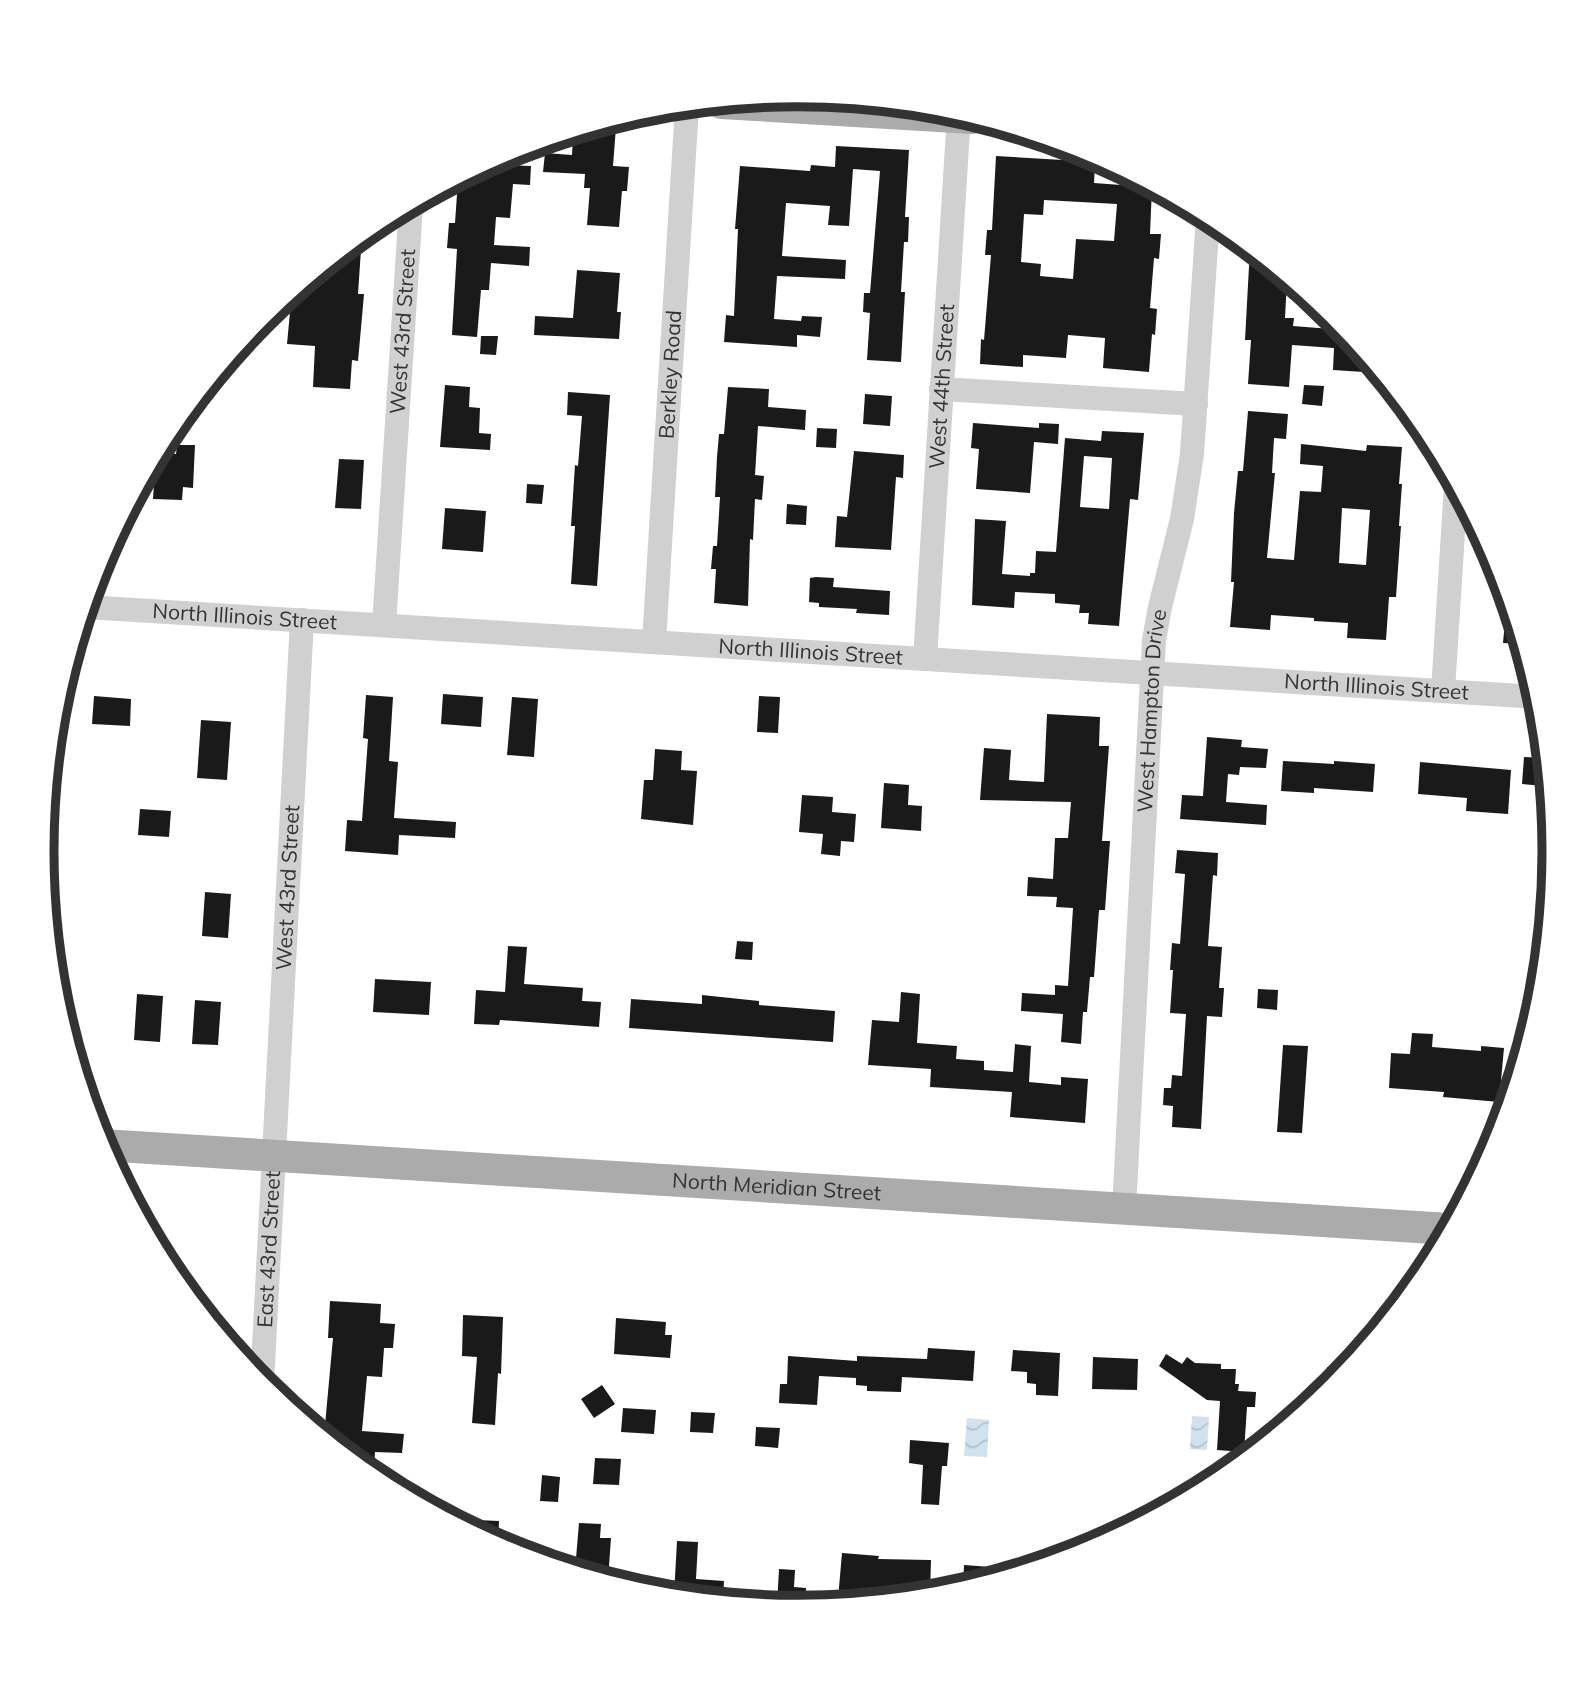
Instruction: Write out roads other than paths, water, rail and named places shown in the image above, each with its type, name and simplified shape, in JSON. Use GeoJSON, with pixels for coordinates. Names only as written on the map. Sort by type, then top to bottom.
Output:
{"type":"FeatureCollection","features":[{"type":"Feature","properties":{"kind":"main road"},"geometry":{"type":"LineString","coordinates":[[797,107],[862,111]]}},
{"type":"Feature","properties":{"kind":"main road","name":"North Meridian Street"},"geometry":{"type":"LineString","coordinates":[[115,1146],[1439,1228]]}},
{"type":"Feature","properties":{"kind":"street","name":"Berkley Road"},"geometry":{"type":"LineString","coordinates":[[654,642],[686,116]]}},
{"type":"Feature","properties":{"kind":"street","name":"West 44th Street"},"geometry":{"type":"LineString","coordinates":[[925,659],[941,389],[962,126]]}},
{"type":"Feature","properties":{"kind":"street","name":"West 43rd Street"},"geometry":{"type":"LineString","coordinates":[[384,625],[410,217]]}},
{"type":"Feature","properties":{"kind":"street","name":"West Hampton Drive"},"geometry":{"type":"LineString","coordinates":[[1124,1209],[1153,673],[1158,615],[1182,519],[1189,478],[1207,231]]}},
{"type":"Feature","properties":{"kind":"street"},"geometry":{"type":"LineString","coordinates":[[941,389],[1196,404]]}},
{"type":"Feature","properties":{"kind":"street"},"geometry":{"type":"LineString","coordinates":[[1443,691],[1455,503]]}},
{"type":"Feature","properties":{"kind":"street","name":"North Illinois Street"},"geometry":{"type":"LineString","coordinates":[[96,608],[1525,696]]}},
{"type":"Feature","properties":{"kind":"street","name":"West 43rd Street"},"geometry":{"type":"LineString","coordinates":[[275,1156],[302,620]]}},
{"type":"Feature","properties":{"kind":"street","name":"East 43rd Street"},"geometry":{"type":"LineString","coordinates":[[263,1367],[275,1156]]}},
{"type":"Feature","properties":{"kind":"water"},"geometry":{"type":"Polygon","coordinates":[[[1192,1416],[1209,1417],[1207,1450],[1190,1449],[1192,1416]]]}},
{"type":"Feature","properties":{"kind":"water"},"geometry":{"type":"Polygon","coordinates":[[[967,1418],[989,1420],[987,1457],[964,1456],[967,1418]]]}}]}
